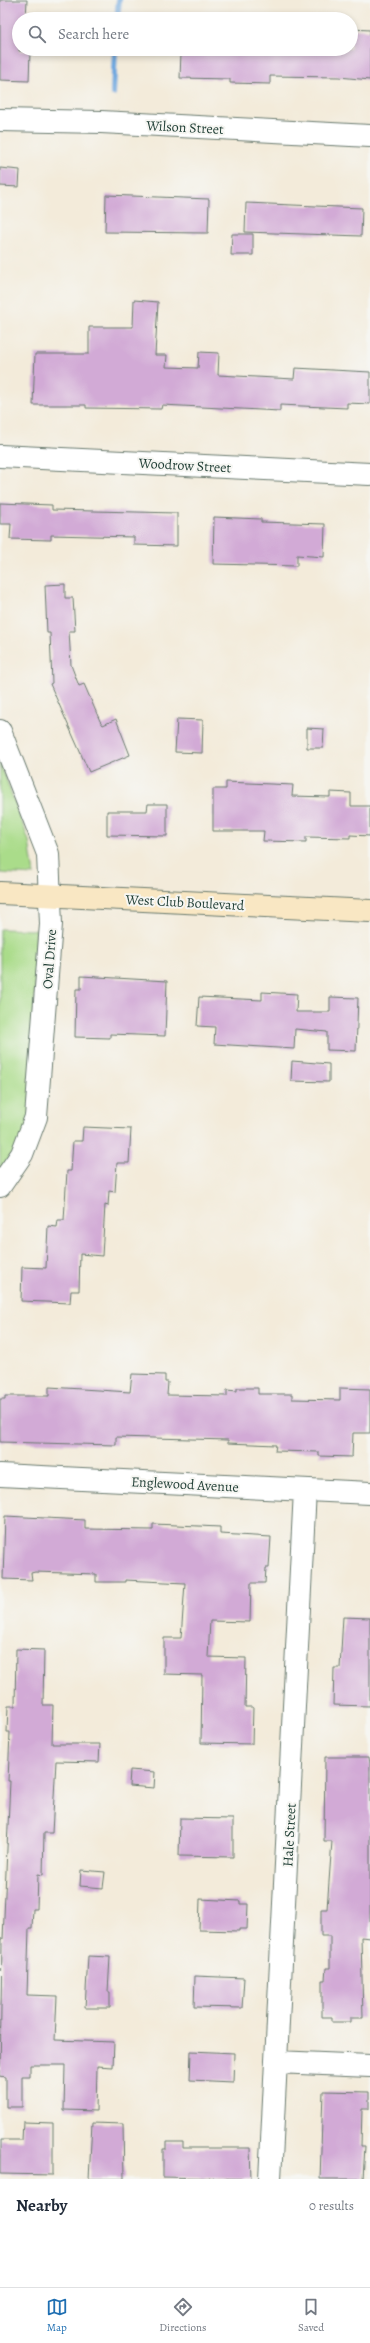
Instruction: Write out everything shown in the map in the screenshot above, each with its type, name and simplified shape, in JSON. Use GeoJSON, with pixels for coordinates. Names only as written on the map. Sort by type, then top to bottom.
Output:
{"type":"FeatureCollection","features":[{"type":"Feature","properties":{"kind":"street","name":"Wilson Street"},"geometry":{"type":"LineString","coordinates":[[0,120],[101,122],[370,136]]}},
{"type":"Feature","properties":{"kind":"street","name":"Woodrow Street"},"geometry":{"type":"LineString","coordinates":[[0,456],[370,474]]}},
{"type":"Feature","properties":{"kind":"street","name":"Oval Drive"},"geometry":{"type":"LineString","coordinates":[[0,731],[48,854],[51,896],[51,934],[36,1117],[22,1154],[0,1186]]}},
{"type":"Feature","properties":{"kind":"street","name":"West Club Boulevard"},"geometry":{"type":"LineString","coordinates":[[0,893],[370,911]]}},
{"type":"Feature","properties":{"kind":"street","name":"Englewood Avenue"},"geometry":{"type":"LineString","coordinates":[[0,1475],[370,1493]]}},
{"type":"Feature","properties":{"kind":"street","name":"Hale Street"},"geometry":{"type":"LineString","coordinates":[[270,2179],[305,1490]]}},
{"type":"Feature","properties":{"kind":"street"},"geometry":{"type":"LineString","coordinates":[[276,2062],[370,2066]]}},
{"type":"Feature","properties":{"kind":"green space"},"geometry":{"type":"Polygon","coordinates":[[[0,763],[29,841],[34,875],[0,873],[0,763]]]}},
{"type":"Feature","properties":{"kind":"green space"},"geometry":{"type":"Polygon","coordinates":[[[0,929],[36,930],[34,1040],[29,1128],[0,1172],[0,929]]]}},
{"type":"Feature","properties":{"kind":"building"},"geometry":{"type":"Polygon","coordinates":[[[0,0],[27,0],[26,12],[12,12],[12,56],[30,56],[29,81],[0,80],[0,0]]]}},
{"type":"Feature","properties":{"kind":"building"},"geometry":{"type":"Polygon","coordinates":[[[358,29],[370,30],[370,80],[339,77],[270,76],[270,84],[230,83],[230,79],[180,78],[181,56],[358,56],[358,29]]]}},
{"type":"Feature","properties":{"kind":"building"},"geometry":{"type":"Polygon","coordinates":[[[0,168],[20,170],[19,187],[0,186],[0,168]]]}},
{"type":"Feature","properties":{"kind":"building"},"geometry":{"type":"Polygon","coordinates":[[[106,195],[209,199],[208,233],[105,232],[106,195]]]}},
{"type":"Feature","properties":{"kind":"building"},"geometry":{"type":"Polygon","coordinates":[[[246,203],[362,208],[361,236],[245,232],[246,203]]]}},
{"type":"Feature","properties":{"kind":"building"},"geometry":{"type":"Polygon","coordinates":[[[232,234],[253,234],[253,255],[231,255],[232,234]]]}},
{"type":"Feature","properties":{"kind":"building"},"geometry":{"type":"Polygon","coordinates":[[[134,300],[158,302],[155,355],[167,355],[166,367],[198,368],[199,352],[219,353],[218,375],[294,379],[295,368],[370,372],[370,404],[347,403],[347,408],[280,405],[280,411],[162,405],[161,409],[86,408],[86,405],[33,405],[35,354],[89,354],[89,327],[133,327],[134,300]]]}},
{"type":"Feature","properties":{"kind":"building"},"geometry":{"type":"Polygon","coordinates":[[[0,503],[52,505],[52,510],[177,513],[177,546],[134,545],[134,537],[51,535],[51,540],[10,539],[11,524],[0,524],[0,503]]]}},
{"type":"Feature","properties":{"kind":"building"},"geometry":{"type":"Polygon","coordinates":[[[214,517],[261,519],[261,522],[325,524],[324,557],[297,555],[297,566],[213,564],[214,517]]]}},
{"type":"Feature","properties":{"kind":"building"},"geometry":{"type":"Polygon","coordinates":[[[65,584],[65,598],[73,598],[75,631],[69,631],[71,665],[79,686],[84,684],[103,725],[116,719],[130,755],[89,772],[50,684],[52,683],[50,633],[47,633],[45,585],[65,584]]]}},
{"type":"Feature","properties":{"kind":"building"},"geometry":{"type":"Polygon","coordinates":[[[177,719],[203,720],[202,753],[175,752],[177,719]]]}},
{"type":"Feature","properties":{"kind":"building"},"geometry":{"type":"Polygon","coordinates":[[[307,728],[324,729],[323,748],[307,748],[307,728]]]}},
{"type":"Feature","properties":{"kind":"building"},"geometry":{"type":"Polygon","coordinates":[[[226,782],[293,785],[292,796],[330,797],[330,792],[351,793],[351,806],[370,806],[370,836],[350,835],[350,838],[306,837],[306,842],[263,841],[264,831],[213,831],[213,789],[226,789],[226,782]]]}},
{"type":"Feature","properties":{"kind":"building"},"geometry":{"type":"Polygon","coordinates":[[[148,804],[167,804],[167,836],[107,835],[107,811],[147,811],[148,804]]]}},
{"type":"Feature","properties":{"kind":"building"},"geometry":{"type":"Polygon","coordinates":[[[81,976],[167,981],[165,1036],[110,1034],[110,1038],[75,1037],[76,989],[81,989],[81,976]]]}},
{"type":"Feature","properties":{"kind":"building"},"geometry":{"type":"Polygon","coordinates":[[[262,992],[297,994],[296,1012],[330,1012],[330,997],[358,998],[356,1051],[327,1050],[327,1032],[295,1029],[294,1049],[214,1044],[215,1027],[197,1026],[199,997],[262,1000],[262,992]]]}},
{"type":"Feature","properties":{"kind":"building"},"geometry":{"type":"Polygon","coordinates":[[[292,1061],[329,1064],[329,1082],[291,1081],[292,1061]]]}},
{"type":"Feature","properties":{"kind":"building"},"geometry":{"type":"Polygon","coordinates":[[[83,1127],[131,1129],[129,1163],[117,1163],[115,1192],[109,1191],[108,1206],[105,1205],[102,1256],[80,1254],[79,1291],[71,1291],[70,1303],[21,1301],[22,1267],[46,1268],[48,1226],[57,1227],[58,1220],[64,1220],[67,1171],[71,1171],[73,1141],[82,1141],[83,1127]]]}},
{"type":"Feature","properties":{"kind":"building"},"geometry":{"type":"Polygon","coordinates":[[[132,1374],[165,1375],[165,1382],[168,1382],[167,1395],[227,1396],[227,1390],[237,1391],[237,1388],[258,1388],[258,1394],[292,1394],[292,1399],[340,1400],[340,1388],[370,1389],[370,1433],[353,1433],[352,1457],[319,1456],[319,1452],[275,1451],[276,1445],[228,1443],[228,1440],[116,1437],[116,1445],[0,1442],[0,1399],[5,1399],[5,1396],[49,1396],[49,1387],[130,1392],[132,1374]]]}},
{"type":"Feature","properties":{"kind":"building"},"geometry":{"type":"Polygon","coordinates":[[[5,1516],[85,1520],[85,1529],[153,1530],[153,1524],[177,1525],[220,1527],[220,1534],[271,1537],[269,1568],[266,1568],[265,1583],[251,1583],[250,1622],[210,1621],[208,1657],[246,1658],[245,1707],[253,1707],[252,1744],[201,1743],[202,1675],[164,1674],[164,1638],[181,1638],[185,1583],[125,1580],[125,1582],[96,1582],[96,1574],[35,1572],[31,1573],[32,1580],[3,1579],[5,1516]]]}},
{"type":"Feature","properties":{"kind":"building"},"geometry":{"type":"Polygon","coordinates":[[[343,1617],[370,1618],[370,1706],[333,1705],[334,1668],[340,1668],[343,1617]]]}},
{"type":"Feature","properties":{"kind":"building"},"geometry":{"type":"Polygon","coordinates":[[[16,1649],[44,1650],[43,1705],[53,1705],[52,1744],[100,1744],[99,1762],[56,1761],[52,1833],[44,1833],[43,1875],[38,1874],[37,1909],[33,1909],[32,1928],[29,1928],[27,1995],[57,1996],[55,2040],[114,2042],[113,2067],[97,2066],[96,2111],[64,2110],[65,2065],[30,2065],[30,2077],[22,2077],[22,2107],[6,2107],[6,2077],[0,2076],[2,1939],[10,1781],[8,1781],[10,1732],[7,1732],[8,1706],[15,1706],[16,1649]]]}},
{"type":"Feature","properties":{"kind":"building"},"geometry":{"type":"Polygon","coordinates":[[[325,1757],[369,1757],[370,1764],[370,1938],[361,1937],[363,2018],[350,2018],[350,2022],[332,2022],[332,2017],[322,2017],[322,1980],[325,1980],[326,1968],[330,1968],[330,1936],[321,1936],[321,1909],[327,1909],[332,1841],[324,1841],[325,1757]]]}},
{"type":"Feature","properties":{"kind":"building"},"geometry":{"type":"Polygon","coordinates":[[[130,1770],[155,1772],[154,1788],[129,1786],[130,1770]]]}},
{"type":"Feature","properties":{"kind":"building"},"geometry":{"type":"Polygon","coordinates":[[[180,1818],[233,1819],[233,1857],[179,1856],[180,1818]]]}},
{"type":"Feature","properties":{"kind":"building"},"geometry":{"type":"Polygon","coordinates":[[[81,1870],[105,1872],[103,1888],[80,1886],[81,1870]]]}},
{"type":"Feature","properties":{"kind":"building"},"geometry":{"type":"Polygon","coordinates":[[[200,1899],[240,1901],[240,1904],[248,1904],[247,1929],[239,1929],[239,1931],[199,1930],[200,1899]]]}},
{"type":"Feature","properties":{"kind":"building"},"geometry":{"type":"Polygon","coordinates":[[[88,1956],[110,1957],[108,1992],[110,1992],[110,2008],[85,2008],[88,1956]]]}},
{"type":"Feature","properties":{"kind":"building"},"geometry":{"type":"Polygon","coordinates":[[[195,1976],[244,1978],[242,2008],[194,2007],[195,1976]]]}},
{"type":"Feature","properties":{"kind":"building"},"geometry":{"type":"Polygon","coordinates":[[[191,2051],[234,2053],[233,2082],[190,2080],[191,2051]]]}},
{"type":"Feature","properties":{"kind":"building"},"geometry":{"type":"Polygon","coordinates":[[[323,2091],[369,2092],[369,2109],[362,2109],[361,2146],[365,2146],[363,2179],[320,2179],[323,2091]]]}},
{"type":"Feature","properties":{"kind":"building"},"geometry":{"type":"Polygon","coordinates":[[[23,2122],[53,2123],[53,2175],[0,2174],[0,2140],[22,2140],[23,2122]]]}},
{"type":"Feature","properties":{"kind":"building"},"geometry":{"type":"Polygon","coordinates":[[[92,2123],[123,2124],[124,2179],[89,2179],[92,2123]]]}},
{"type":"Feature","properties":{"kind":"building"},"geometry":{"type":"Polygon","coordinates":[[[166,2142],[183,2142],[183,2148],[250,2148],[251,2179],[163,2177],[163,2149],[166,2149],[166,2142]]]}},
{"type":"Feature","properties":{"kind":"waterway"},"geometry":{"type":"LineString","coordinates":[[118,12],[119,0]]}},
{"type":"Feature","properties":{"kind":"waterway"},"geometry":{"type":"LineString","coordinates":[[113,93],[115,56]]}}]}
